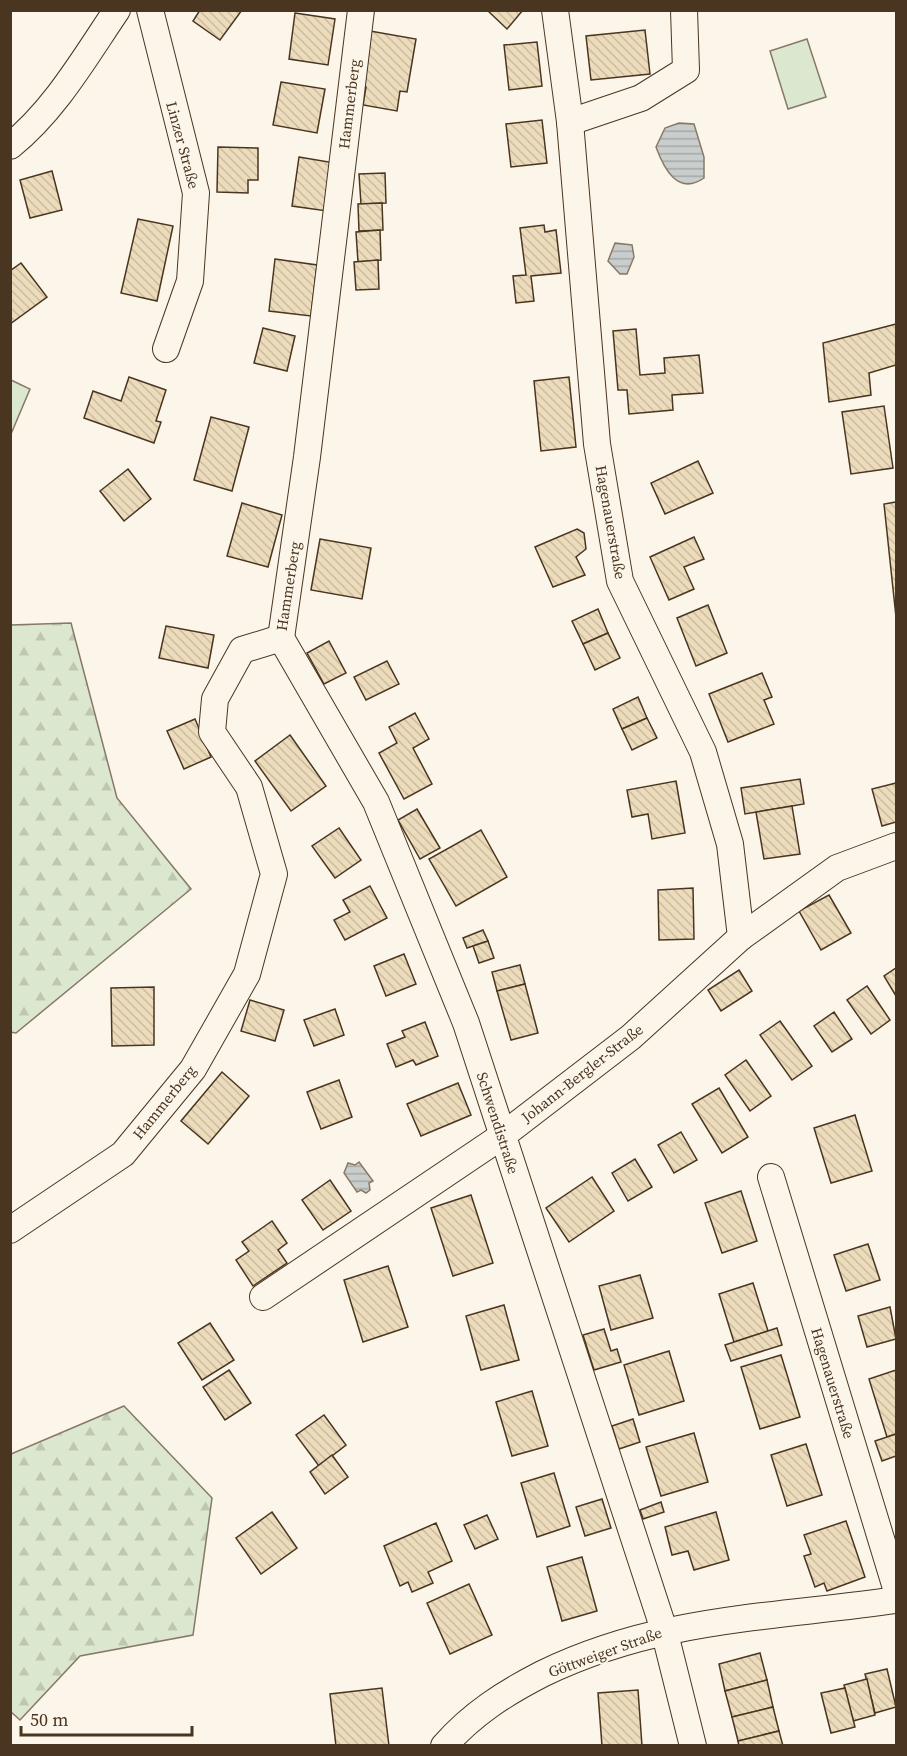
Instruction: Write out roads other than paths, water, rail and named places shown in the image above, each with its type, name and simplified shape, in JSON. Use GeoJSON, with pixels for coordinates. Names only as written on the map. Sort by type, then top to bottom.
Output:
{"type":"FeatureCollection","features":[{"type":"Feature","properties":{"kind":"street"},"geometry":{"type":"LineString","coordinates":[[10,146],[31,130],[117,10]]}},
{"type":"Feature","properties":{"kind":"street","name":"Linzer Straße"},"geometry":{"type":"LineString","coordinates":[[150,10],[196,193],[189,281],[166,349]]}},
{"type":"Feature","properties":{"kind":"street","name":"Hammerberg"},"geometry":{"type":"LineString","coordinates":[[10,1230],[123,1154],[193,1069],[247,974],[274,874],[249,787],[212,732],[215,699],[242,650],[281,638],[307,457],[361,10]]}},
{"type":"Feature","properties":{"kind":"street","name":"Hagenauerstraße"},"geometry":{"type":"LineString","coordinates":[[555,10],[570,122],[597,444],[620,581],[703,752],[730,844],[741,937]]}},
{"type":"Feature","properties":{"kind":"street"},"geometry":{"type":"LineString","coordinates":[[570,122],[641,98],[686,70],[684,10]]}},
{"type":"Feature","properties":{"kind":"street","name":"Schwendistraße"},"geometry":{"type":"LineString","coordinates":[[281,638],[376,802],[466,1023],[663,1630],[693,1746]]}},
{"type":"Feature","properties":{"kind":"street","name":"Johann-Bergler-Straße"},"geometry":{"type":"LineString","coordinates":[[263,1297],[502,1136],[631,1037],[741,937],[837,868],[897,846]]}},
{"type":"Feature","properties":{"kind":"street","name":"Hagenauerstraße"},"geometry":{"type":"LineString","coordinates":[[771,1177],[897,1588]]}},
{"type":"Feature","properties":{"kind":"street","name":"Göttweiger Straße"},"geometry":{"type":"LineString","coordinates":[[444,1746],[463,1724],[480,1711],[529,1681],[598,1651],[663,1630],[778,1612],[897,1600]]}}]}
